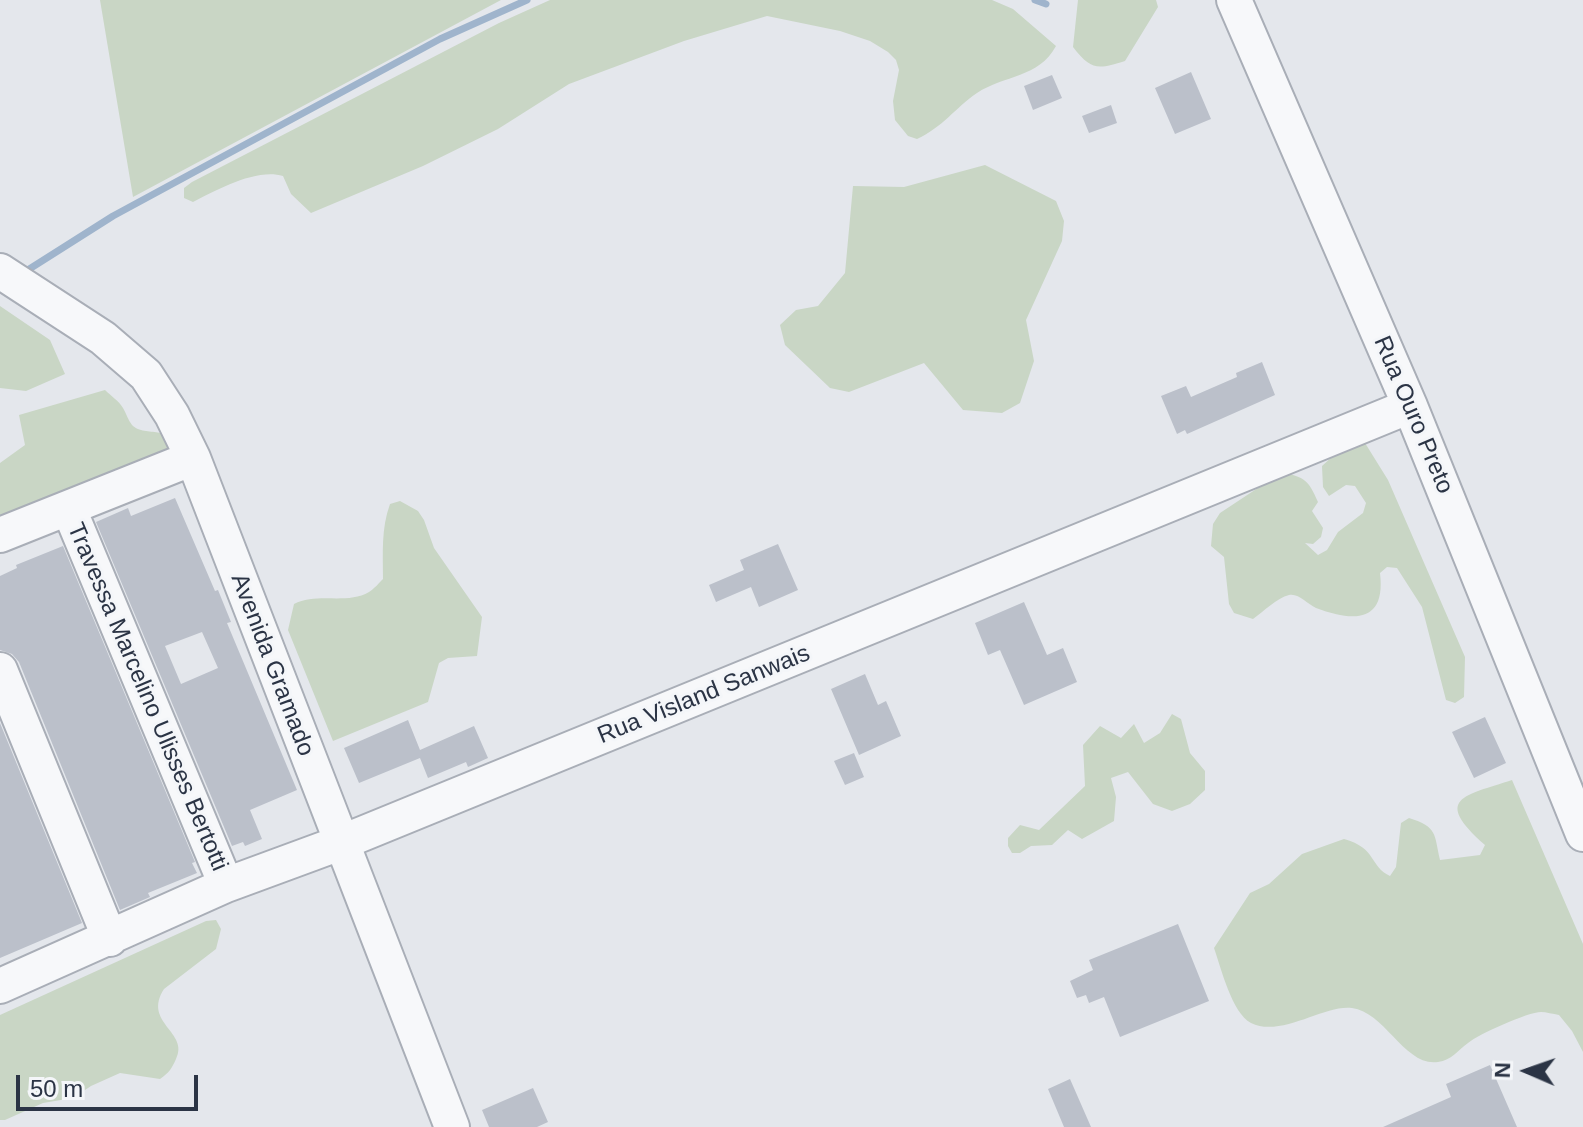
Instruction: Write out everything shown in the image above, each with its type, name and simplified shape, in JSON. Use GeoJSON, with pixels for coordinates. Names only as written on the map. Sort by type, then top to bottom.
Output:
{"type":"FeatureCollection","features":[{"type":"Feature","properties":{"kind":"street","name":"Rua Ouro Preto"},"geometry":{"type":"LineString","coordinates":[[1234,0],[1410,406],[1583,834]]}},
{"type":"Feature","properties":{"kind":"street","name":"Avenida Gramado"},"geometry":{"type":"LineString","coordinates":[[0,271],[103,338],[146,375],[172,415],[193,458],[452,1127]]}},
{"type":"Feature","properties":{"kind":"street","name":"Rua Visland Sanwais"},"geometry":{"type":"LineString","coordinates":[[0,986],[226,885],[340,843],[1410,406]]}},
{"type":"Feature","properties":{"kind":"street"},"geometry":{"type":"LineString","coordinates":[[0,535],[193,458]]}},
{"type":"Feature","properties":{"kind":"street","name":"Travessa Marcelino Ulisses Bertotti"},"geometry":{"type":"LineString","coordinates":[[69,509],[226,885]]}},
{"type":"Feature","properties":{"kind":"street"},"geometry":{"type":"LineString","coordinates":[[0,670],[110,939]]}},
{"type":"Feature","properties":{"kind":"green space"},"geometry":{"type":"Polygon","coordinates":[[[100,0],[501,0],[133,197],[100,0]]]}},
{"type":"Feature","properties":{"kind":"green space"},"geometry":{"type":"Polygon","coordinates":[[[550,0],[992,0],[1013,9],[1056,46],[1040,64],[977,93],[934,129],[917,139],[908,136],[895,120],[893,101],[899,70],[896,60],[888,52],[870,41],[840,31],[767,16],[684,41],[569,84],[498,129],[423,166],[311,213],[291,194],[283,176],[272,174],[237,182],[193,202],[184,198],[184,188],[192,182],[499,23],[550,0]]]}},
{"type":"Feature","properties":{"kind":"green space"},"geometry":{"type":"Polygon","coordinates":[[[1078,0],[1156,0],[1158,7],[1125,61],[1101,67],[1090,64],[1073,47],[1078,0]]]}},
{"type":"Feature","properties":{"kind":"green space"},"geometry":{"type":"Polygon","coordinates":[[[985,165],[1056,201],[1064,221],[1062,241],[1026,320],[1034,361],[1020,403],[1002,413],[963,410],[924,363],[849,392],[830,388],[785,345],[780,325],[796,310],[818,306],[845,273],[853,186],[904,187],[985,165]]]}},
{"type":"Feature","properties":{"kind":"green space"},"geometry":{"type":"Polygon","coordinates":[[[0,306],[50,340],[65,374],[26,391],[0,388],[0,306]]]}},
{"type":"Feature","properties":{"kind":"green space"},"geometry":{"type":"Polygon","coordinates":[[[105,390],[121,405],[132,425],[168,438],[170,455],[0,527],[0,463],[25,445],[19,415],[105,390]]]}},
{"type":"Feature","properties":{"kind":"green space"},"geometry":{"type":"Polygon","coordinates":[[[1354,441],[1365,443],[1388,480],[1465,657],[1464,697],[1455,703],[1446,700],[1422,607],[1397,568],[1387,567],[1380,573],[1378,602],[1372,610],[1355,616],[1330,613],[1293,595],[1280,599],[1253,619],[1234,613],[1229,604],[1224,557],[1211,546],[1213,524],[1220,513],[1282,472],[1301,478],[1318,502],[1312,511],[1323,528],[1321,537],[1313,544],[1305,543],[1318,555],[1327,550],[1338,532],[1363,513],[1366,503],[1355,486],[1346,485],[1329,496],[1323,487],[1322,466],[1354,441]]]}},
{"type":"Feature","properties":{"kind":"green space"},"geometry":{"type":"Polygon","coordinates":[[[400,501],[418,511],[434,548],[482,617],[477,656],[448,658],[439,663],[428,702],[333,741],[288,630],[294,604],[312,599],[351,598],[376,586],[383,579],[387,513],[390,504],[400,501]]]}},
{"type":"Feature","properties":{"kind":"green space"},"geometry":{"type":"Polygon","coordinates":[[[1172,714],[1181,719],[1190,753],[1205,771],[1205,790],[1190,804],[1172,811],[1153,804],[1128,772],[1111,778],[1116,797],[1114,821],[1082,839],[1068,830],[1052,845],[1031,846],[1020,853],[1012,853],[1008,838],[1020,825],[1039,830],[1085,786],[1083,745],[1100,726],[1121,738],[1134,724],[1144,743],[1160,733],[1172,714]]]}},
{"type":"Feature","properties":{"kind":"green space"},"geometry":{"type":"Polygon","coordinates":[[[1512,780],[1583,944],[1583,1052],[1559,1015],[1543,1012],[1493,1029],[1451,1057],[1438,1062],[1415,1056],[1375,1019],[1352,1008],[1341,1008],[1276,1026],[1251,1023],[1244,1018],[1228,989],[1214,948],[1250,893],[1269,884],[1302,854],[1344,839],[1362,847],[1390,876],[1396,867],[1401,823],[1409,818],[1430,828],[1440,860],[1480,855],[1485,845],[1460,817],[1458,808],[1468,795],[1512,780]]]}},
{"type":"Feature","properties":{"kind":"green space"},"geometry":{"type":"Polygon","coordinates":[[[216,920],[221,929],[216,949],[164,989],[159,1001],[162,1019],[177,1041],[179,1050],[166,1075],[160,1079],[120,1073],[73,1098],[43,1103],[0,1120],[0,1015],[206,921],[216,920]]]}},
{"type":"Feature","properties":{"kind":"building"},"geometry":{"type":"Polygon","coordinates":[[[1191,72],[1211,119],[1175,134],[1155,88],[1191,72]]]}},
{"type":"Feature","properties":{"kind":"building"},"geometry":{"type":"Polygon","coordinates":[[[1052,75],[1062,98],[1033,110],[1024,86],[1052,75]]]}},
{"type":"Feature","properties":{"kind":"building"},"geometry":{"type":"Polygon","coordinates":[[[1111,105],[1117,123],[1089,133],[1082,116],[1111,105]]]}},
{"type":"Feature","properties":{"kind":"building"},"geometry":{"type":"Polygon","coordinates":[[[1262,362],[1275,395],[1187,434],[1185,430],[1177,434],[1161,396],[1186,386],[1191,397],[1237,377],[1236,373],[1262,362]]]}},
{"type":"Feature","properties":{"kind":"building"},"geometry":{"type":"Polygon","coordinates":[[[175,498],[215,591],[218,590],[231,622],[227,623],[297,790],[250,810],[262,839],[245,846],[243,842],[232,846],[96,522],[128,508],[131,516],[175,498]],[[202,632],[165,646],[181,684],[218,668],[202,632]]]}},
{"type":"Feature","properties":{"kind":"building"},"geometry":{"type":"Polygon","coordinates":[[[778,544],[798,590],[759,607],[751,587],[716,602],[709,585],[744,570],[740,560],[778,544]]]}},
{"type":"Feature","properties":{"kind":"building"},"geometry":{"type":"Polygon","coordinates":[[[63,546],[197,873],[148,893],[150,897],[120,910],[19,662],[12,654],[0,650],[0,576],[17,568],[16,565],[63,546]]]}},
{"type":"Feature","properties":{"kind":"building"},"geometry":{"type":"Polygon","coordinates":[[[1024,602],[1047,655],[1063,648],[1077,682],[1024,705],[1000,650],[988,655],[975,623],[1024,602]]]}},
{"type":"Feature","properties":{"kind":"building"},"geometry":{"type":"Polygon","coordinates":[[[865,674],[878,705],[886,701],[901,736],[859,755],[831,689],[865,674]]]}},
{"type":"Feature","properties":{"kind":"building"},"geometry":{"type":"Polygon","coordinates":[[[1485,717],[1506,763],[1474,778],[1452,732],[1485,717]]]}},
{"type":"Feature","properties":{"kind":"building"},"geometry":{"type":"Polygon","coordinates":[[[408,720],[420,750],[474,726],[488,758],[468,767],[466,762],[428,778],[420,758],[359,783],[344,748],[408,720]]]}},
{"type":"Feature","properties":{"kind":"building"},"geometry":{"type":"Polygon","coordinates":[[[0,723],[82,923],[0,958],[0,723]]]}},
{"type":"Feature","properties":{"kind":"building"},"geometry":{"type":"Polygon","coordinates":[[[854,753],[864,777],[845,785],[834,761],[854,753]]]}},
{"type":"Feature","properties":{"kind":"building"},"geometry":{"type":"Polygon","coordinates":[[[1178,924],[1209,1001],[1120,1037],[1104,997],[1089,1003],[1086,995],[1077,998],[1070,981],[1093,970],[1089,960],[1178,924]]]}},
{"type":"Feature","properties":{"kind":"building"},"geometry":{"type":"Polygon","coordinates":[[[1490,1065],[1517,1127],[1383,1127],[1451,1097],[1446,1084],[1490,1065]]]}},
{"type":"Feature","properties":{"kind":"building"},"geometry":{"type":"Polygon","coordinates":[[[1070,1079],[1091,1127],[1064,1127],[1048,1089],[1070,1079]]]}},
{"type":"Feature","properties":{"kind":"building"},"geometry":{"type":"Polygon","coordinates":[[[533,1088],[548,1122],[537,1127],[489,1127],[482,1110],[533,1088]]]}},
{"type":"Feature","properties":{"kind":"waterway"},"geometry":{"type":"LineString","coordinates":[[23,273],[113,216],[440,39],[527,0]]}},
{"type":"Feature","properties":{"kind":"waterway"},"geometry":{"type":"LineString","coordinates":[[1035,0],[1046,4]]}}]}
